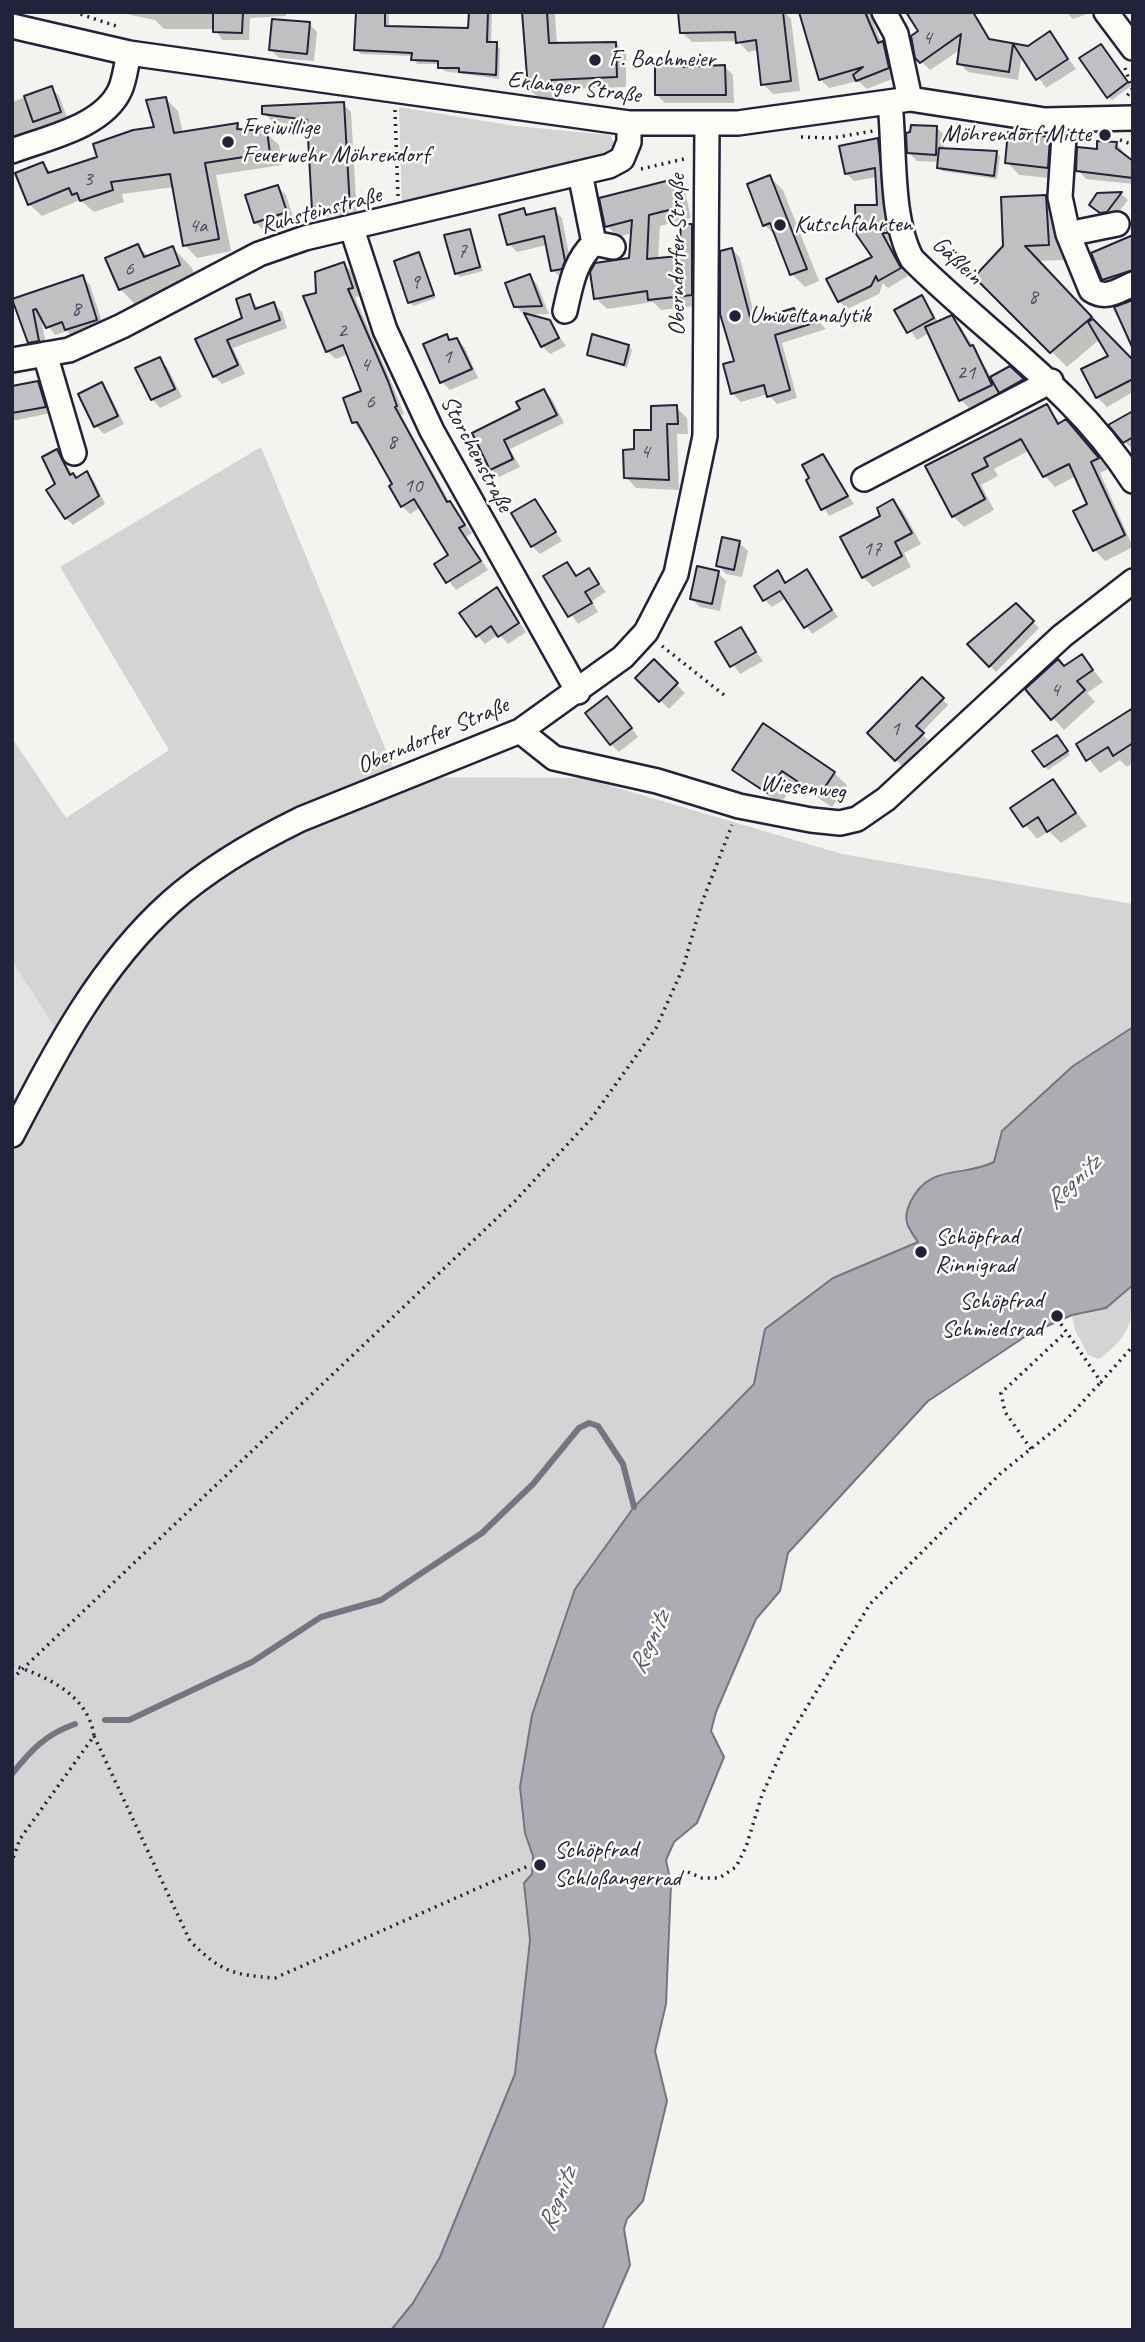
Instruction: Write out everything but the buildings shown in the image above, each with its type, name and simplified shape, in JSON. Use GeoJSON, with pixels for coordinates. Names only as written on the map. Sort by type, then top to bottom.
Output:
{"type":"FeatureCollection","features":[{"type":"Feature","properties":{"kind":"street","name":"Gäßlein"},"geometry":{"type":"LineString","coordinates":[[884,12],[896,34],[900,101],[898,220],[904,243],[912,259],[1051,381],[1092,424],[1133,481]]}},
{"type":"Feature","properties":{"kind":"street"},"geometry":{"type":"LineString","coordinates":[[1106,12],[1128,56]]}},
{"type":"Feature","properties":{"kind":"street","name":"Erlanger Straße"},"geometry":{"type":"LineString","coordinates":[[12,26],[129,53],[629,124],[707,125],[900,101],[1065,121],[1131,119]]}},
{"type":"Feature","properties":{"kind":"street"},"geometry":{"type":"LineString","coordinates":[[12,151],[79,125],[102,112],[120,91],[129,53]]}},
{"type":"Feature","properties":{"kind":"street"},"geometry":{"type":"LineString","coordinates":[[1065,121],[1060,197],[1068,234],[1091,290],[1108,296],[1133,284]]}},
{"type":"Feature","properties":{"kind":"street","name":"Ruhsteinstraße"},"geometry":{"type":"LineString","coordinates":[[12,360],[69,350],[122,326],[259,254],[304,238],[352,229],[609,166],[622,159],[629,142],[629,124]]}},
{"type":"Feature","properties":{"kind":"street","name":"Oberndorfer Straße"},"geometry":{"type":"LineString","coordinates":[[12,1135],[51,1061],[102,980],[139,933],[172,901],[210,873],[291,824],[520,731],[578,692],[623,657],[646,632],[676,574],[705,436],[707,125]]}},
{"type":"Feature","properties":{"kind":"street"},"geometry":{"type":"LineString","coordinates":[[565,311],[574,271],[583,253],[604,245],[580,173]]}},
{"type":"Feature","properties":{"kind":"street"},"geometry":{"type":"LineString","coordinates":[[1068,234],[1117,224]]}},
{"type":"Feature","properties":{"kind":"street","name":"Storchenstraße"},"geometry":{"type":"LineString","coordinates":[[352,229],[385,330],[428,425],[578,692]]}},
{"type":"Feature","properties":{"kind":"street"},"geometry":{"type":"LineString","coordinates":[[45,354],[74,453]]}},
{"type":"Feature","properties":{"kind":"street"},"geometry":{"type":"LineString","coordinates":[[864,479],[1051,381]]}},
{"type":"Feature","properties":{"kind":"street","name":"Wiesenweg"},"geometry":{"type":"LineString","coordinates":[[520,731],[554,758],[657,781],[739,806],[811,820],[840,823],[857,819],[886,799],[1062,636],[1133,581]]}},
{"type":"Feature","properties":{"kind":"path"},"geometry":{"type":"LineString","coordinates":[[1128,56],[1132,89],[1124,103],[1131,119],[1133,144]]}},
{"type":"Feature","properties":{"kind":"path"},"geometry":{"type":"LineString","coordinates":[[395,90],[398,218]]}},
{"type":"Feature","properties":{"kind":"path"},"geometry":{"type":"LineString","coordinates":[[646,632],[724,695]]}},
{"type":"Feature","properties":{"kind":"path"},"geometry":{"type":"LineString","coordinates":[[12,1679],[555,1162],[591,1119],[656,1028],[683,968],[701,905],[739,806]]}},
{"type":"Feature","properties":{"kind":"path"},"geometry":{"type":"LineString","coordinates":[[1061,1324],[1101,1382]]}},
{"type":"Feature","properties":{"kind":"path"},"geometry":{"type":"LineString","coordinates":[[1031,1448],[1005,1412],[1001,1393],[1066,1332]]}},
{"type":"Feature","properties":{"kind":"path"},"geometry":{"type":"LineString","coordinates":[[688,1872],[702,1878],[719,1878],[736,1867],[746,1847],[762,1795],[788,1738],[827,1670],[870,1604],[1001,1473],[1064,1422],[1133,1346]]}},
{"type":"Feature","properties":{"kind":"path"},"geometry":{"type":"LineString","coordinates":[[12,1665],[55,1682],[84,1706],[91,1718],[94,1736],[190,1941],[212,1962],[240,1976],[275,1978],[528,1866]]}},
{"type":"Feature","properties":{"kind":"path"},"geometry":{"type":"LineString","coordinates":[[12,1861],[20,1839],[94,1736]]}},
{"type":"Feature","properties":{"kind":"shaded area"},"geometry":{"type":"Polygon","coordinates":[[[399,107],[515,126],[610,135],[615,145],[606,155],[525,172],[402,205],[399,107]]]}},
{"type":"Feature","properties":{"kind":"shaded area"},"geometry":{"type":"Polygon","coordinates":[[[261,447],[397,777],[584,778],[842,854],[1133,904],[1133,1027],[1073,1066],[998,1141],[994,1162],[983,1168],[961,1169],[908,1230],[919,1241],[765,1329],[754,1384],[634,1507],[525,1833],[533,1865],[525,1883],[530,1940],[515,2074],[440,2257],[413,2303],[391,2330],[12,2330],[12,1132],[57,1031],[12,961],[12,738],[66,818],[169,750],[60,567],[261,447]]]}},
{"type":"Feature","properties":{"kind":"shaded area"},"geometry":{"type":"Polygon","coordinates":[[[12,961],[57,1031],[12,1132],[12,961]]]}},
{"type":"Feature","properties":{"kind":"shaded area"},"geometry":{"type":"Polygon","coordinates":[[[1133,1285],[1131,1319],[1124,1335],[1099,1359],[1088,1355],[1075,1330],[1072,1315],[1089,1313],[1105,1306],[1133,1285]]]}},
{"type":"Feature","properties":{"kind":"water","name":"Regnitz"},"geometry":{"type":"Polygon","coordinates":[[[1133,1027],[1133,1285],[1106,1308],[1072,1315],[1029,1334],[928,1401],[788,1553],[780,1591],[756,1619],[716,1712],[711,1731],[724,1757],[697,1823],[674,1842],[666,1860],[671,1884],[666,2004],[655,2051],[667,2101],[643,2201],[627,2219],[624,2229],[630,2265],[602,2330],[391,2330],[413,2303],[440,2257],[515,2074],[530,1940],[524,1883],[532,1874],[533,1856],[525,1833],[520,1787],[532,1715],[575,1589],[634,1507],[754,1384],[765,1329],[833,1278],[918,1242],[906,1219],[917,1190],[936,1177],[994,1162],[1002,1131],[1073,1066],[1133,1027]]]}},
{"type":"Feature","properties":{"kind":"waterway"},"geometry":{"type":"LineString","coordinates":[[105,1720],[129,1720],[252,1662],[321,1617],[381,1600],[482,1533],[533,1484],[579,1428],[589,1423],[598,1426],[623,1464],[634,1507]]}},
{"type":"Feature","properties":{"kind":"waterway"},"geometry":{"type":"LineString","coordinates":[[12,1774],[40,1744],[75,1724]]}},
{"type":"Feature","properties":{"kind":"place","name":"F. Bachmeier"},"geometry":{"type":"Point","coordinates":[595,60]}},
{"type":"Feature","properties":{"kind":"place","name":"Möhrendorf Mitte"},"geometry":{"type":"Point","coordinates":[1105,135]}},
{"type":"Feature","properties":{"kind":"place","name":"Freiwillige Feuerwehr Möhrendorf"},"geometry":{"type":"Point","coordinates":[228,142]}},
{"type":"Feature","properties":{"kind":"place","name":"Kutschfahrten"},"geometry":{"type":"Point","coordinates":[780,225]}},
{"type":"Feature","properties":{"kind":"place","name":"Umweltanalytik"},"geometry":{"type":"Point","coordinates":[735,316]}},
{"type":"Feature","properties":{"kind":"place","name":"Schöpfrad Rinnigrad"},"geometry":{"type":"Point","coordinates":[921,1252]}},
{"type":"Feature","properties":{"kind":"place","name":"Schöpfrad Schmiedsrad"},"geometry":{"type":"Point","coordinates":[1057,1316]}},
{"type":"Feature","properties":{"kind":"place","name":"Schöpfrad Schloßangerrad"},"geometry":{"type":"Point","coordinates":[540,1865]}}]}
